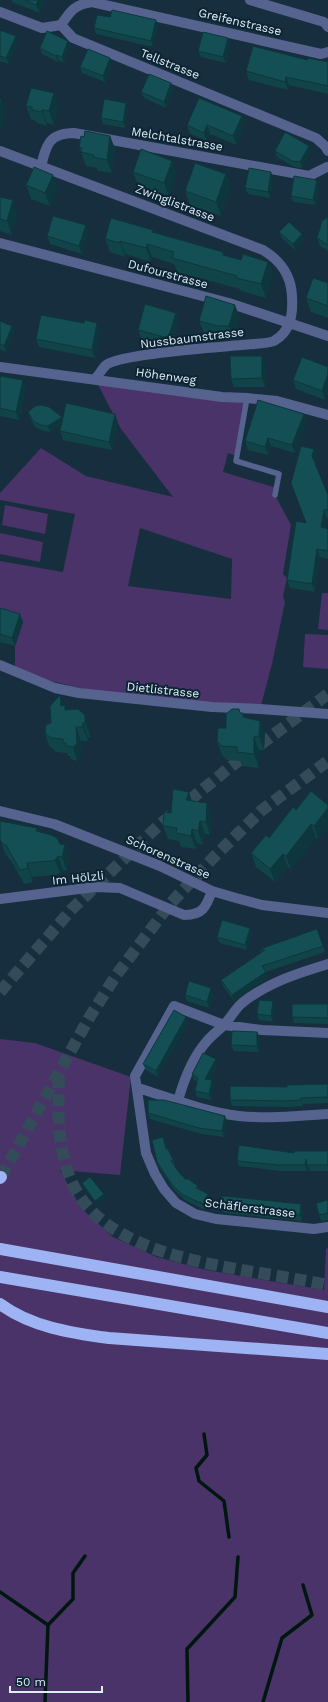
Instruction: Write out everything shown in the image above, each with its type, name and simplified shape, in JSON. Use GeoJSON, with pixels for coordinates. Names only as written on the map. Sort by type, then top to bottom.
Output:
{"type":"FeatureCollection","features":[{"type":"Feature","properties":{"kind":"highway"},"geometry":{"type":"LineString","coordinates":[[0,1249],[328,1307]]}},
{"type":"Feature","properties":{"kind":"highway"},"geometry":{"type":"LineString","coordinates":[[0,1277],[328,1334]]}},
{"type":"Feature","properties":{"kind":"highway"},"geometry":{"type":"LineString","coordinates":[[0,1304],[33,1322],[76,1333],[116,1338],[328,1354]]}},
{"type":"Feature","properties":{"kind":"street","name":"Greifenstrasse"},"geometry":{"type":"LineString","coordinates":[[250,0],[324,22],[328,27]]}},
{"type":"Feature","properties":{"kind":"street","name":"Greifenstrasse"},"geometry":{"type":"LineString","coordinates":[[61,24],[68,14],[79,4],[92,2],[321,54],[328,52]]}},
{"type":"Feature","properties":{"kind":"street"},"geometry":{"type":"LineString","coordinates":[[0,12],[42,28],[61,24]]}},
{"type":"Feature","properties":{"kind":"street","name":"Tellstrasse"},"geometry":{"type":"LineString","coordinates":[[61,24],[73,38],[316,138],[328,151]]}},
{"type":"Feature","properties":{"kind":"street","name":"Melchtalstrasse"},"geometry":{"type":"LineString","coordinates":[[41,166],[45,150],[52,139],[62,133],[68,133],[309,176],[328,167]]}},
{"type":"Feature","properties":{"kind":"street","name":"Zwinglistrasse"},"geometry":{"type":"LineString","coordinates":[[0,151],[263,250],[275,258],[284,268],[290,282],[293,308],[290,322]]}},
{"type":"Feature","properties":{"kind":"street","name":"Dufourstrasse"},"geometry":{"type":"LineString","coordinates":[[0,243],[229,303],[290,322],[328,336]]}},
{"type":"Feature","properties":{"kind":"street","name":"Nussbaumstrasse"},"geometry":{"type":"LineString","coordinates":[[95,379],[107,364],[118,360],[184,350],[272,342],[284,333],[290,322]]}},
{"type":"Feature","properties":{"kind":"street","name":"Höhenweg"},"geometry":{"type":"LineString","coordinates":[[0,367],[222,397],[277,401],[328,414]]}},
{"type":"Feature","properties":{"kind":"street","name":"Dietlistrasse"},"geometry":{"type":"LineString","coordinates":[[0,664],[55,688],[79,693],[212,707],[328,714]]}},
{"type":"Feature","properties":{"kind":"street","name":"Schorenstrasse"},"geometry":{"type":"LineString","coordinates":[[0,811],[54,824],[146,860],[212,891],[262,905],[328,913]]}},
{"type":"Feature","properties":{"kind":"street","name":"Im Hölzli"},"geometry":{"type":"LineString","coordinates":[[0,899],[94,887],[120,888],[184,915],[195,915],[206,906],[212,891]]}},
{"type":"Feature","properties":{"kind":"street"},"geometry":{"type":"LineString","coordinates":[[178,1100],[183,1082],[193,1062],[207,1040],[224,1025],[242,1003],[288,977],[328,964]]}},
{"type":"Feature","properties":{"kind":"street","name":"Schäflerstrasse"},"geometry":{"type":"LineString","coordinates":[[224,1025],[174,1006],[135,1076],[138,1088],[146,1153],[154,1174],[176,1203],[195,1214],[216,1220],[314,1229],[328,1227]]}},
{"type":"Feature","properties":{"kind":"street"},"geometry":{"type":"LineString","coordinates":[[224,1025],[262,1030],[328,1033]]}},
{"type":"Feature","properties":{"kind":"street"},"geometry":{"type":"LineString","coordinates":[[138,1088],[208,1110],[239,1116],[328,1114]]}},
{"type":"Feature","properties":{"kind":"lane"},"geometry":{"type":"LineString","coordinates":[[247,398],[236,461],[279,474],[275,495]]}},
{"type":"Feature","properties":{"kind":"shaded area"},"geometry":{"type":"Polygon","coordinates":[[[95,379],[247,398],[237,456],[228,453],[223,472],[277,488],[275,495],[291,525],[283,574],[287,578],[283,596],[285,602],[272,664],[260,709],[120,698],[15,672],[15,646],[23,622],[0,615],[0,561],[63,572],[75,514],[0,500],[0,493],[41,448],[86,476],[173,497],[121,429],[95,379]],[[140,528],[128,586],[231,599],[232,559],[140,528]]]}},
{"type":"Feature","properties":{"kind":"shaded area"},"geometry":{"type":"Polygon","coordinates":[[[5,505],[48,514],[45,534],[2,525],[5,505]]]}},
{"type":"Feature","properties":{"kind":"shaded area"},"geometry":{"type":"Polygon","coordinates":[[[0,533],[43,542],[40,562],[0,554],[0,533]]]}},
{"type":"Feature","properties":{"kind":"shaded area"},"geometry":{"type":"Polygon","coordinates":[[[322,593],[328,593],[328,630],[318,629],[322,593]]]}},
{"type":"Feature","properties":{"kind":"shaded area"},"geometry":{"type":"Polygon","coordinates":[[[305,634],[328,635],[328,669],[303,667],[305,634]]]}},
{"type":"Feature","properties":{"kind":"shaded area"},"geometry":{"type":"Polygon","coordinates":[[[0,1039],[35,1043],[131,1077],[120,1175],[60,1170],[81,1208],[113,1237],[157,1257],[206,1270],[324,1290],[326,1249],[328,1248],[328,1702],[0,1702],[0,1039]]]}},
{"type":"Feature","properties":{"kind":"building"},"geometry":{"type":"Polygon","coordinates":[[[25,0],[38,0],[36,5],[25,0]]]}},
{"type":"Feature","properties":{"kind":"building"},"geometry":{"type":"Polygon","coordinates":[[[112,10],[156,20],[151,41],[94,28],[97,15],[110,17],[112,10]]]}},
{"type":"Feature","properties":{"kind":"building"},"geometry":{"type":"Polygon","coordinates":[[[0,30],[16,36],[6,58],[0,56],[0,30]]]}},
{"type":"Feature","properties":{"kind":"building"},"geometry":{"type":"Polygon","coordinates":[[[47,31],[68,41],[62,57],[56,56],[40,48],[47,31]]]}},
{"type":"Feature","properties":{"kind":"building"},"geometry":{"type":"Polygon","coordinates":[[[203,32],[228,38],[223,57],[198,51],[203,32]]]}},
{"type":"Feature","properties":{"kind":"building"},"geometry":{"type":"Polygon","coordinates":[[[253,46],[307,60],[308,58],[328,62],[328,86],[286,77],[285,82],[246,71],[253,46]]]}},
{"type":"Feature","properties":{"kind":"building"},"geometry":{"type":"Polygon","coordinates":[[[88,49],[110,58],[103,76],[80,67],[88,49]]]}},
{"type":"Feature","properties":{"kind":"building"},"geometry":{"type":"Polygon","coordinates":[[[149,74],[171,83],[164,102],[141,92],[149,74]]]}},
{"type":"Feature","properties":{"kind":"building"},"geometry":{"type":"Polygon","coordinates":[[[31,88],[54,93],[49,111],[42,110],[42,112],[32,110],[32,107],[26,106],[31,88]]]}},
{"type":"Feature","properties":{"kind":"building"},"geometry":{"type":"Polygon","coordinates":[[[199,98],[242,116],[233,136],[207,125],[204,133],[187,125],[199,98]]]}},
{"type":"Feature","properties":{"kind":"building"},"geometry":{"type":"Polygon","coordinates":[[[104,99],[126,103],[123,122],[101,118],[104,99]]]}},
{"type":"Feature","properties":{"kind":"building"},"geometry":{"type":"Polygon","coordinates":[[[85,131],[110,136],[107,160],[93,157],[94,155],[81,152],[82,148],[79,147],[81,136],[84,137],[85,131]]]}},
{"type":"Feature","properties":{"kind":"building"},"geometry":{"type":"Polygon","coordinates":[[[285,132],[309,146],[300,162],[292,161],[275,151],[285,132]]]}},
{"type":"Feature","properties":{"kind":"building"},"geometry":{"type":"Polygon","coordinates":[[[141,149],[172,161],[164,183],[133,172],[141,149]]]}},
{"type":"Feature","properties":{"kind":"building"},"geometry":{"type":"Polygon","coordinates":[[[195,163],[226,174],[216,202],[185,191],[195,163]]]}},
{"type":"Feature","properties":{"kind":"building"},"geometry":{"type":"Polygon","coordinates":[[[34,167],[53,175],[45,193],[26,185],[34,167]]]}},
{"type":"Feature","properties":{"kind":"building"},"geometry":{"type":"Polygon","coordinates":[[[249,168],[271,172],[268,192],[245,188],[249,168]]]}},
{"type":"Feature","properties":{"kind":"building"},"geometry":{"type":"Polygon","coordinates":[[[294,176],[317,180],[313,200],[291,196],[294,176]]]}},
{"type":"Feature","properties":{"kind":"building"},"geometry":{"type":"Polygon","coordinates":[[[0,197],[13,200],[7,221],[0,219],[0,197]]]}},
{"type":"Feature","properties":{"kind":"building"},"geometry":{"type":"Polygon","coordinates":[[[53,216],[86,225],[79,246],[47,236],[53,216]]]}},
{"type":"Feature","properties":{"kind":"building"},"geometry":{"type":"Polygon","coordinates":[[[328,217],[328,245],[317,238],[322,221],[328,217]]]}},
{"type":"Feature","properties":{"kind":"building"},"geometry":{"type":"Polygon","coordinates":[[[111,218],[153,230],[152,232],[223,252],[223,255],[241,260],[243,254],[268,262],[261,284],[236,278],[237,276],[172,258],[174,252],[147,244],[146,248],[120,241],[120,243],[105,239],[111,218]]]}},
{"type":"Feature","properties":{"kind":"building"},"geometry":{"type":"Polygon","coordinates":[[[289,222],[302,234],[293,244],[279,232],[289,222]]]}},
{"type":"Feature","properties":{"kind":"building"},"geometry":{"type":"Polygon","coordinates":[[[313,278],[328,283],[328,306],[306,298],[313,278]]]}},
{"type":"Feature","properties":{"kind":"building"},"geometry":{"type":"Polygon","coordinates":[[[206,296],[235,305],[229,326],[218,326],[199,321],[206,296]]]}},
{"type":"Feature","properties":{"kind":"building"},"geometry":{"type":"Polygon","coordinates":[[[145,304],[176,313],[169,336],[164,337],[138,330],[145,304]]]}},
{"type":"Feature","properties":{"kind":"building"},"geometry":{"type":"Polygon","coordinates":[[[41,315],[84,323],[85,320],[97,323],[92,350],[36,339],[41,315]]]}},
{"type":"Feature","properties":{"kind":"building"},"geometry":{"type":"Polygon","coordinates":[[[0,321],[12,326],[4,346],[0,344],[0,321]]]}},
{"type":"Feature","properties":{"kind":"building"},"geometry":{"type":"Polygon","coordinates":[[[230,356],[262,356],[262,378],[231,379],[230,356]]]}},
{"type":"Feature","properties":{"kind":"building"},"geometry":{"type":"Polygon","coordinates":[[[302,357],[328,367],[328,374],[322,391],[293,380],[302,357]]]}},
{"type":"Feature","properties":{"kind":"building"},"geometry":{"type":"Polygon","coordinates":[[[0,376],[23,380],[16,412],[0,408],[0,376]]]}},
{"type":"Feature","properties":{"kind":"building"},"geometry":{"type":"Polygon","coordinates":[[[258,400],[304,414],[292,445],[268,438],[265,447],[245,441],[258,400]]]}},
{"type":"Feature","properties":{"kind":"building"},"geometry":{"type":"Polygon","coordinates":[[[66,403],[115,414],[109,442],[60,431],[66,403]]]}},
{"type":"Feature","properties":{"kind":"building"},"geometry":{"type":"Polygon","coordinates":[[[41,405],[49,407],[62,417],[48,426],[41,425],[33,421],[28,412],[35,406],[41,405]]]}},
{"type":"Feature","properties":{"kind":"building"},"geometry":{"type":"Polygon","coordinates":[[[301,446],[314,449],[312,456],[328,495],[328,510],[324,510],[321,527],[328,529],[328,551],[317,549],[312,584],[287,580],[296,521],[306,523],[291,483],[301,446]]]}},
{"type":"Feature","properties":{"kind":"building"},"geometry":{"type":"Polygon","coordinates":[[[0,608],[20,614],[12,638],[0,634],[0,608]]]}},
{"type":"Feature","properties":{"kind":"building"},"geometry":{"type":"Polygon","coordinates":[[[60,695],[61,706],[65,705],[65,710],[78,709],[85,715],[85,723],[83,723],[83,727],[76,727],[77,744],[73,747],[66,746],[66,743],[63,743],[63,739],[51,738],[45,733],[46,725],[51,723],[50,706],[60,695]]]}},
{"type":"Feature","properties":{"kind":"building"},"geometry":{"type":"Polygon","coordinates":[[[232,709],[239,709],[240,713],[243,713],[243,717],[260,721],[259,736],[254,737],[254,754],[237,752],[237,747],[222,746],[217,741],[218,728],[226,728],[226,714],[232,709]]]}},
{"type":"Feature","properties":{"kind":"building"},"geometry":{"type":"Polygon","coordinates":[[[173,789],[189,792],[186,800],[207,803],[206,822],[200,821],[198,831],[192,829],[191,836],[176,833],[177,828],[163,826],[164,812],[171,813],[173,789]]]}},
{"type":"Feature","properties":{"kind":"building"},"geometry":{"type":"Polygon","coordinates":[[[311,791],[328,805],[328,808],[314,826],[311,824],[286,856],[283,854],[270,869],[251,853],[266,835],[269,838],[293,807],[296,810],[311,791]]]}},
{"type":"Feature","properties":{"kind":"building"},"geometry":{"type":"Polygon","coordinates":[[[0,821],[37,828],[36,831],[57,838],[60,844],[65,845],[62,857],[58,856],[55,860],[51,861],[27,863],[28,868],[20,870],[6,845],[4,845],[0,840],[0,821]]]}},
{"type":"Feature","properties":{"kind":"building"},"geometry":{"type":"Polygon","coordinates":[[[222,920],[250,928],[245,945],[217,937],[222,920]]]}},
{"type":"Feature","properties":{"kind":"building"},"geometry":{"type":"Polygon","coordinates":[[[317,929],[323,946],[262,966],[266,972],[232,995],[221,980],[265,950],[260,949],[317,929]]]}},
{"type":"Feature","properties":{"kind":"building"},"geometry":{"type":"Polygon","coordinates":[[[189,981],[211,988],[207,1002],[185,995],[189,981]]]}},
{"type":"Feature","properties":{"kind":"building"},"geometry":{"type":"Polygon","coordinates":[[[259,1000],[273,1001],[271,1016],[257,1014],[259,1000]]]}},
{"type":"Feature","properties":{"kind":"building"},"geometry":{"type":"Polygon","coordinates":[[[292,1004],[328,1004],[328,1018],[292,1017],[292,1004]]]}},
{"type":"Feature","properties":{"kind":"building"},"geometry":{"type":"Polygon","coordinates":[[[174,1010],[186,1017],[156,1071],[143,1064],[174,1010]]]}},
{"type":"Feature","properties":{"kind":"building"},"geometry":{"type":"Polygon","coordinates":[[[232,1031],[257,1032],[257,1046],[231,1045],[232,1031]]]}},
{"type":"Feature","properties":{"kind":"building"},"geometry":{"type":"Polygon","coordinates":[[[203,1053],[216,1059],[205,1079],[212,1080],[209,1094],[195,1091],[198,1078],[192,1074],[203,1053]]]}},
{"type":"Feature","properties":{"kind":"building"},"geometry":{"type":"Polygon","coordinates":[[[328,1084],[328,1097],[301,1098],[301,1100],[286,1101],[230,1100],[230,1086],[287,1087],[287,1085],[328,1084]]]}},
{"type":"Feature","properties":{"kind":"building"},"geometry":{"type":"Polygon","coordinates":[[[148,1100],[164,1100],[225,1116],[222,1131],[199,1128],[148,1113],[148,1100]]]}},
{"type":"Feature","properties":{"kind":"building"},"geometry":{"type":"Polygon","coordinates":[[[163,1137],[166,1149],[168,1149],[173,1160],[171,1161],[178,1171],[186,1180],[187,1178],[198,1186],[196,1188],[208,1194],[203,1204],[183,1195],[173,1186],[157,1162],[152,1140],[163,1137]]]}},
{"type":"Feature","properties":{"kind":"building"},"geometry":{"type":"Polygon","coordinates":[[[239,1145],[294,1153],[294,1151],[328,1151],[328,1165],[307,1165],[306,1159],[305,1165],[278,1165],[237,1161],[239,1145]]]}},
{"type":"Feature","properties":{"kind":"building"},"geometry":{"type":"Polygon","coordinates":[[[90,1177],[104,1194],[95,1201],[82,1183],[90,1177]]]}},
{"type":"Feature","properties":{"kind":"building"},"geometry":{"type":"Polygon","coordinates":[[[224,1196],[301,1204],[300,1215],[223,1208],[223,1206],[220,1206],[221,1197],[224,1196]]]}},
{"type":"Feature","properties":{"kind":"building"},"geometry":{"type":"Polygon","coordinates":[[[328,1200],[328,1213],[319,1215],[316,1203],[328,1200]]]}},
{"type":"Feature","properties":{"kind":"waterway"},"geometry":{"type":"LineString","coordinates":[[204,1434],[207,1455],[196,1468],[199,1481],[224,1501],[229,1537]]}},
{"type":"Feature","properties":{"kind":"waterway"},"geometry":{"type":"LineString","coordinates":[[48,1625],[73,1599],[73,1573],[85,1556]]}},
{"type":"Feature","properties":{"kind":"waterway"},"geometry":{"type":"LineString","coordinates":[[188,1702],[187,1649],[235,1597],[238,1557]]}},
{"type":"Feature","properties":{"kind":"waterway"},"geometry":{"type":"LineString","coordinates":[[263,1702],[282,1638],[312,1615],[303,1585]]}},
{"type":"Feature","properties":{"kind":"waterway"},"geometry":{"type":"LineString","coordinates":[[0,1592],[48,1625],[45,1702]]}},
{"type":"Feature","properties":{"kind":"tunnel"},"geometry":{"type":"LineString","coordinates":[[0,992],[71,910],[158,826],[229,768],[328,694]]}},
{"type":"Feature","properties":{"kind":"tunnel"},"geometry":{"type":"LineString","coordinates":[[1,1177],[89,1018],[117,974],[170,904],[214,857],[262,810],[328,761]]}},
{"type":"Feature","properties":{"kind":"tunnel"},"geometry":{"type":"LineString","coordinates":[[59,1076],[59,1128],[66,1166],[70,1178],[83,1200],[100,1219],[121,1234],[145,1245],[171,1254],[223,1267],[328,1285]]}}]}
